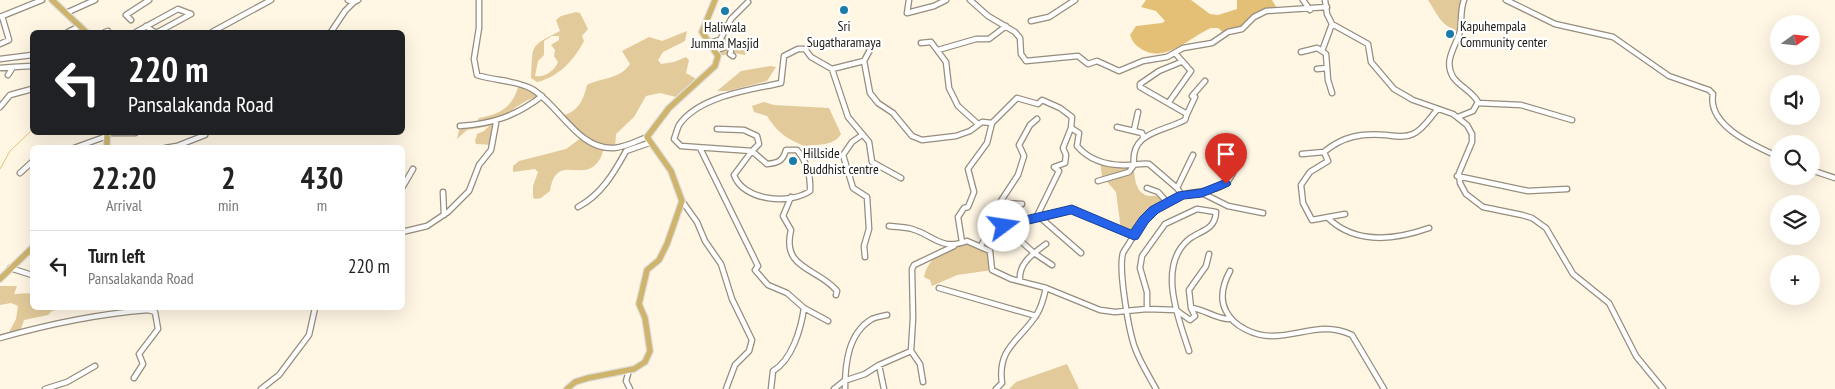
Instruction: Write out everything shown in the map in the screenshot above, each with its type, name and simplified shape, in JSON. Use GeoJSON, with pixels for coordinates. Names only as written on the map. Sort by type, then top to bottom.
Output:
{"type":"FeatureCollection","features":[{"type":"Feature","properties":{"kind":"main road"},"geometry":{"type":"LineString","coordinates":[[52,0],[84,30]]}},
{"type":"Feature","properties":{"kind":"main road"},"geometry":{"type":"LineString","coordinates":[[568,389],[570,385],[579,380],[628,374],[646,363],[650,354],[650,339],[643,309],[639,304],[647,270],[659,260],[667,244],[682,201],[681,194],[666,164],[648,140],[654,123],[715,66],[718,56],[702,32],[704,22],[715,7],[715,0]]}},
{"type":"Feature","properties":{"kind":"main road"},"geometry":{"type":"LineString","coordinates":[[0,280],[30,250]]}},
{"type":"Feature","properties":{"kind":"street"},"geometry":{"type":"LineString","coordinates":[[0,44],[9,40],[1,17],[42,0]]}},
{"type":"Feature","properties":{"kind":"street"},"geometry":{"type":"LineString","coordinates":[[66,13],[96,0]]}},
{"type":"Feature","properties":{"kind":"street"},"geometry":{"type":"LineString","coordinates":[[131,20],[125,16],[149,0]]}},
{"type":"Feature","properties":{"kind":"street"},"geometry":{"type":"LineString","coordinates":[[216,30],[271,0]]}},
{"type":"Feature","properties":{"kind":"street"},"geometry":{"type":"LineString","coordinates":[[348,0],[356,1]]}},
{"type":"Feature","properties":{"kind":"street"},"geometry":{"type":"LineString","coordinates":[[479,0],[479,31],[474,68],[477,75],[487,79],[513,82],[531,89],[542,96],[582,138],[604,147],[614,148],[648,140]]}},
{"type":"Feature","properties":{"kind":"street"},"geometry":{"type":"LineString","coordinates":[[908,0],[907,13],[934,6],[946,0]]}},
{"type":"Feature","properties":{"kind":"street"},"geometry":{"type":"LineString","coordinates":[[970,0],[977,3],[986,16],[1006,26],[1018,35],[1020,39],[1019,50],[1026,61],[1078,56],[1088,64],[1097,61],[1119,70],[1143,61],[1160,59],[1183,48],[1212,43],[1228,32],[1242,29],[1254,17],[1266,11],[1310,10],[1327,7]]}},
{"type":"Feature","properties":{"kind":"street"},"geometry":{"type":"LineString","coordinates":[[1031,21],[1041,20],[1056,14],[1075,0]]}},
{"type":"Feature","properties":{"kind":"street"},"geometry":{"type":"LineString","coordinates":[[1303,0],[1310,10]]}},
{"type":"Feature","properties":{"kind":"street"},"geometry":{"type":"LineString","coordinates":[[1325,0],[1326,14],[1332,24],[1368,44],[1371,62],[1396,91],[1458,117],[1472,132],[1470,151],[1459,167],[1457,176],[1465,193],[1479,207],[1516,214],[1536,220],[1543,226],[1550,233],[1570,270],[1592,286],[1609,302],[1638,358],[1663,389]]}},
{"type":"Feature","properties":{"kind":"street"},"geometry":{"type":"LineString","coordinates":[[1464,0],[1460,31],[1452,46],[1449,66],[1452,76],[1459,84],[1475,95],[1478,103]]}},
{"type":"Feature","properties":{"kind":"street"},"geometry":{"type":"LineString","coordinates":[[1506,0],[1555,24],[1613,37],[1669,76],[1709,90],[1713,94],[1713,109],[1721,120],[1749,144],[1770,153]]}},
{"type":"Feature","properties":{"kind":"street"},"geometry":{"type":"LineString","coordinates":[[332,30],[345,11],[356,1]]}},
{"type":"Feature","properties":{"kind":"street"},"geometry":{"type":"LineString","coordinates":[[709,43],[720,40],[731,19],[748,2]]}},
{"type":"Feature","properties":{"kind":"street"},"geometry":{"type":"LineString","coordinates":[[139,30],[178,9],[191,14],[162,30]]}},
{"type":"Feature","properties":{"kind":"street"},"geometry":{"type":"LineString","coordinates":[[1322,51],[1332,24]]}},
{"type":"Feature","properties":{"kind":"street"},"geometry":{"type":"LineString","coordinates":[[72,30],[80,26]]}},
{"type":"Feature","properties":{"kind":"street"},"geometry":{"type":"LineString","coordinates":[[146,26],[151,30]]}},
{"type":"Feature","properties":{"kind":"street"},"geometry":{"type":"LineString","coordinates":[[938,50],[976,39],[989,39],[1006,26]]}},
{"type":"Feature","properties":{"kind":"street"},"geometry":{"type":"LineString","coordinates":[[922,43],[930,42],[938,50],[946,62],[949,88],[957,100],[958,106],[978,124]]}},
{"type":"Feature","properties":{"kind":"street"},"geometry":{"type":"LineString","coordinates":[[715,51],[730,46],[732,47],[730,54],[733,56]]}},
{"type":"Feature","properties":{"kind":"street"},"geometry":{"type":"LineString","coordinates":[[716,129],[744,130],[757,136],[759,144],[752,151],[736,170],[734,175],[736,181],[749,193],[761,197],[806,195],[810,191],[807,164],[803,155],[794,149],[786,150],[781,160],[771,165],[762,161],[752,151],[681,146],[674,139],[678,125],[689,112],[707,103],[738,93],[781,83],[784,56],[798,48],[805,49],[812,57],[832,69],[848,117],[869,142],[871,158],[875,165],[901,178]]}},
{"type":"Feature","properties":{"kind":"street"},"geometry":{"type":"LineString","coordinates":[[871,48],[864,61],[870,94],[878,103],[893,112],[906,130],[916,138],[928,140],[956,136],[970,131],[978,124],[992,123]]}},
{"type":"Feature","properties":{"kind":"street"},"geometry":{"type":"LineString","coordinates":[[1301,52],[1317,48],[1326,54],[1328,80],[1332,93]]}},
{"type":"Feature","properties":{"kind":"street"},"geometry":{"type":"LineString","coordinates":[[1169,102],[1181,82],[1191,71],[1176,53]]}},
{"type":"Feature","properties":{"kind":"street"},"geometry":{"type":"LineString","coordinates":[[0,59],[30,55]]}},
{"type":"Feature","properties":{"kind":"street"},"geometry":{"type":"LineString","coordinates":[[832,69],[864,61]]}},
{"type":"Feature","properties":{"kind":"street"},"geometry":{"type":"LineString","coordinates":[[1182,62],[1159,71],[1140,84],[1140,87],[1187,114]]}},
{"type":"Feature","properties":{"kind":"street"},"geometry":{"type":"LineString","coordinates":[[0,68],[30,66]]}},
{"type":"Feature","properties":{"kind":"street"},"geometry":{"type":"LineString","coordinates":[[8,75],[13,67]]}},
{"type":"Feature","properties":{"kind":"street"},"geometry":{"type":"LineString","coordinates":[[1317,69],[1327,68]]}},
{"type":"Feature","properties":{"kind":"street"},"geometry":{"type":"LineString","coordinates":[[1098,182],[1129,172],[1134,164],[1132,157],[1133,148],[1143,136],[1177,125],[1185,120],[1194,102],[1195,97],[1192,96],[1193,93],[1205,81]]}},
{"type":"Feature","properties":{"kind":"street"},"geometry":{"type":"LineString","coordinates":[[0,107],[10,95],[30,90]]}},
{"type":"Feature","properties":{"kind":"street"},"geometry":{"type":"LineString","coordinates":[[460,126],[496,123],[521,112],[542,96]]}},
{"type":"Feature","properties":{"kind":"street"},"geometry":{"type":"LineString","coordinates":[[962,242],[958,217],[964,208],[968,208],[974,192],[968,169],[987,143],[992,123],[1017,98],[1038,104],[1042,100],[1060,108],[1072,117],[1071,128],[1064,144],[1065,163],[1054,167],[1059,171],[1036,218]]}},
{"type":"Feature","properties":{"kind":"street"},"geometry":{"type":"LineString","coordinates":[[1458,117],[1473,111],[1478,103]]}},
{"type":"Feature","properties":{"kind":"street"},"geometry":{"type":"LineString","coordinates":[[1478,103],[1521,105],[1572,120]]}},
{"type":"Feature","properties":{"kind":"street"},"geometry":{"type":"LineString","coordinates":[[1302,154],[1324,152],[1332,145],[1362,133],[1403,137],[1418,131],[1438,109]]}},
{"type":"Feature","properties":{"kind":"street"},"geometry":{"type":"LineString","coordinates":[[1134,130],[1138,112]]}},
{"type":"Feature","properties":{"kind":"street"},"geometry":{"type":"LineString","coordinates":[[993,228],[993,216],[1018,175],[1024,156],[1019,145],[1030,125],[1037,120]]}},
{"type":"Feature","properties":{"kind":"street"},"geometry":{"type":"LineString","coordinates":[[405,231],[427,226],[444,215],[469,192],[479,165],[491,150],[496,123]]}},
{"type":"Feature","properties":{"kind":"street"},"geometry":{"type":"LineString","coordinates":[[1117,126],[1142,133],[1143,136]]}},
{"type":"Feature","properties":{"kind":"street"},"geometry":{"type":"LineString","coordinates":[[1071,128],[1079,133],[1077,146],[1089,158],[1100,162],[1126,166],[1144,162],[1149,164],[1177,188],[1182,195]]}},
{"type":"Feature","properties":{"kind":"street"},"geometry":{"type":"LineString","coordinates":[[81,145],[105,135]]}},
{"type":"Feature","properties":{"kind":"street"},"geometry":{"type":"LineString","coordinates":[[179,145],[205,135]]}},
{"type":"Feature","properties":{"kind":"street"},"geometry":{"type":"LineString","coordinates":[[862,135],[852,142],[843,155],[845,165],[852,176],[853,188],[867,197],[869,229],[864,242],[863,252],[865,257]]}},
{"type":"Feature","properties":{"kind":"street"},"geometry":{"type":"LineString","coordinates":[[578,208],[586,203],[612,178],[626,151],[648,140]]}},
{"type":"Feature","properties":{"kind":"street"},"geometry":{"type":"LineString","coordinates":[[700,148],[758,266],[755,270],[768,285],[787,293],[804,308],[828,321]]}},
{"type":"Feature","properties":{"kind":"street"},"geometry":{"type":"LineString","coordinates":[[1324,152],[1328,161],[1305,176],[1300,196],[1312,220],[1345,214]]}},
{"type":"Feature","properties":{"kind":"street"},"geometry":{"type":"LineString","coordinates":[[1177,188],[1193,155]]}},
{"type":"Feature","properties":{"kind":"street"},"geometry":{"type":"LineString","coordinates":[[1156,389],[1135,348],[1123,284],[1123,254],[1148,215],[1154,210],[1182,195],[1202,193],[1218,188],[1232,177],[1235,168],[1226,158]]}},
{"type":"Feature","properties":{"kind":"street"},"geometry":{"type":"LineString","coordinates":[[20,173],[30,164]]}},
{"type":"Feature","properties":{"kind":"street"},"geometry":{"type":"LineString","coordinates":[[405,183],[414,169]]}},
{"type":"Feature","properties":{"kind":"street"},"geometry":{"type":"LineString","coordinates":[[1820,173],[1835,178]]}},
{"type":"Feature","properties":{"kind":"street"},"geometry":{"type":"LineString","coordinates":[[1457,176],[1528,191],[1567,189]]}},
{"type":"Feature","properties":{"kind":"street"},"geometry":{"type":"LineString","coordinates":[[1146,188],[1158,192],[1168,203]]}},
{"type":"Feature","properties":{"kind":"street"},"geometry":{"type":"LineString","coordinates":[[443,192],[444,215]]}},
{"type":"Feature","properties":{"kind":"street"},"geometry":{"type":"LineString","coordinates":[[1202,193],[1228,206],[1263,213]]}},
{"type":"Feature","properties":{"kind":"street"},"geometry":{"type":"LineString","coordinates":[[791,197],[782,216],[791,230],[788,242],[791,254],[807,271],[830,282],[837,291],[836,294]]}},
{"type":"Feature","properties":{"kind":"street"},"geometry":{"type":"LineString","coordinates":[[682,201],[697,222],[704,240],[721,264],[732,299],[752,340],[749,353],[736,364],[726,389]]}},
{"type":"Feature","properties":{"kind":"street"},"geometry":{"type":"LineString","coordinates":[[1189,351],[1176,310],[1171,280],[1179,255],[1189,240],[1207,232],[1217,217],[1216,212],[1220,201]]}},
{"type":"Feature","properties":{"kind":"street"},"geometry":{"type":"LineString","coordinates":[[1001,203],[1022,204]]}},
{"type":"Feature","properties":{"kind":"street"},"geometry":{"type":"LineString","coordinates":[[1148,309],[1147,292],[1140,268],[1142,256],[1165,224],[1196,209],[1216,212]]}},
{"type":"Feature","properties":{"kind":"street"},"geometry":{"type":"LineString","coordinates":[[980,246],[989,230],[993,228],[1072,210],[1134,236]]}},
{"type":"Feature","properties":{"kind":"street"},"geometry":{"type":"LineString","coordinates":[[1036,218],[1042,219],[1081,253]]}},
{"type":"Feature","properties":{"kind":"street"},"geometry":{"type":"LineString","coordinates":[[1328,218],[1336,228],[1364,238],[1406,234],[1429,228]]}},
{"type":"Feature","properties":{"kind":"street"},"geometry":{"type":"LineString","coordinates":[[889,226],[912,229],[938,242],[954,246]]}},
{"type":"Feature","properties":{"kind":"street"},"geometry":{"type":"LineString","coordinates":[[1004,226],[1034,254],[1052,266]]}},
{"type":"Feature","properties":{"kind":"street"},"geometry":{"type":"LineString","coordinates":[[924,382],[920,364],[911,351],[914,318],[912,284],[914,264],[934,257],[962,242],[967,241],[990,251],[992,270],[1020,282],[1046,288],[1100,310],[1115,312],[1148,309],[1176,310],[1190,320],[1194,316],[1189,290],[1206,266],[1209,254]]}},
{"type":"Feature","properties":{"kind":"street"},"geometry":{"type":"LineString","coordinates":[[1020,282],[1019,276],[1022,264],[1046,244]]}},
{"type":"Feature","properties":{"kind":"street"},"geometry":{"type":"LineString","coordinates":[[10,268],[30,274]]}},
{"type":"Feature","properties":{"kind":"street"},"geometry":{"type":"LineString","coordinates":[[1230,272],[1221,296],[1222,304],[1229,318],[1250,331],[1273,336],[1322,330],[1344,330],[1352,334],[1384,389]]}},
{"type":"Feature","properties":{"kind":"street"},"geometry":{"type":"LineString","coordinates":[[939,288],[1036,316]]}},
{"type":"Feature","properties":{"kind":"street"},"geometry":{"type":"LineString","coordinates":[[996,389],[1002,382],[999,370],[1000,362],[1010,346],[1036,316],[1044,301],[1046,288]]}},
{"type":"Feature","properties":{"kind":"street"},"geometry":{"type":"LineString","coordinates":[[771,389],[774,371],[780,367],[794,346],[801,326],[804,308]]}},
{"type":"Feature","properties":{"kind":"street"},"geometry":{"type":"LineString","coordinates":[[1191,308],[1198,308],[1219,320],[1229,318]]}},
{"type":"Feature","properties":{"kind":"street"},"geometry":{"type":"LineString","coordinates":[[0,338],[78,317],[139,310]]}},
{"type":"Feature","properties":{"kind":"street"},"geometry":{"type":"LineString","coordinates":[[134,378],[143,364],[139,354],[158,329],[155,312],[150,310]]}},
{"type":"Feature","properties":{"kind":"street"},"geometry":{"type":"LineString","coordinates":[[261,389],[280,375],[309,335],[315,310]]}},
{"type":"Feature","properties":{"kind":"street"},"geometry":{"type":"LineString","coordinates":[[845,389],[844,367],[855,334],[873,318],[887,315]]}},
{"type":"Feature","properties":{"kind":"street"},"geometry":{"type":"LineString","coordinates":[[834,389],[844,381],[865,374],[879,365],[911,351]]}},
{"type":"Feature","properties":{"kind":"street"},"geometry":{"type":"LineString","coordinates":[[879,365],[884,389]]}},
{"type":"Feature","properties":{"kind":"street"},"geometry":{"type":"LineString","coordinates":[[45,389],[67,382],[95,366]]}},
{"type":"Feature","properties":{"kind":"street"},"geometry":{"type":"LineString","coordinates":[[628,374],[626,382],[630,389]]}},
{"type":"Feature","properties":{"kind":"shaded area"},"geometry":{"type":"Polygon","coordinates":[[[1146,0],[1191,0],[1210,14],[1218,15],[1237,9],[1237,0],[1272,0],[1278,10],[1254,17],[1242,29],[1225,34],[1218,28],[1211,28],[1169,51],[1152,53],[1137,46],[1130,35],[1136,26],[1165,21],[1156,11],[1141,7],[1146,0]]]}},
{"type":"Feature","properties":{"kind":"shaded area"},"geometry":{"type":"Polygon","coordinates":[[[1428,0],[1464,0],[1460,31],[1448,27],[1428,0]]]}},
{"type":"Feature","properties":{"kind":"shaded area"},"geometry":{"type":"Polygon","coordinates":[[[576,12],[580,13],[588,29],[582,36],[584,41],[576,55],[565,67],[545,80],[537,82],[531,78],[533,52],[535,47],[543,40],[560,31],[556,20],[561,16],[576,12]],[[552,36],[544,41],[544,55],[538,61],[535,76],[546,75],[557,65],[558,62],[554,56],[555,50],[551,45],[559,40],[559,36],[552,36]]]}},
{"type":"Feature","properties":{"kind":"shaded area"},"geometry":{"type":"Polygon","coordinates":[[[687,31],[685,41],[663,52],[658,60],[661,64],[674,62],[686,57],[689,60],[686,73],[700,81],[680,98],[660,93],[646,96],[634,117],[616,134],[615,148],[604,147],[598,162],[592,168],[564,170],[558,173],[553,179],[550,191],[541,198],[535,199],[533,197],[533,186],[538,172],[535,169],[513,172],[513,166],[519,161],[566,149],[581,138],[563,116],[577,108],[584,96],[587,85],[616,76],[626,69],[630,64],[622,51],[649,37],[662,41],[687,31]]]}},
{"type":"Feature","properties":{"kind":"shaded area"},"geometry":{"type":"Polygon","coordinates":[[[723,36],[735,37],[748,46],[745,55],[735,53],[718,56],[716,52],[724,46],[723,36]]]}},
{"type":"Feature","properties":{"kind":"shaded area"},"geometry":{"type":"Polygon","coordinates":[[[770,66],[776,67],[767,81],[728,91],[717,91],[741,71],[770,66]]]}},
{"type":"Feature","properties":{"kind":"shaded area"},"geometry":{"type":"Polygon","coordinates":[[[519,84],[542,96],[526,101],[505,115],[488,121],[477,122],[479,118],[500,112],[510,104],[519,84]]]}},
{"type":"Feature","properties":{"kind":"shaded area"},"geometry":{"type":"Polygon","coordinates":[[[764,102],[774,105],[829,108],[841,134],[829,143],[804,146],[792,141],[783,134],[767,116],[754,112],[752,106],[764,102]]]}},
{"type":"Feature","properties":{"kind":"shaded area"},"geometry":{"type":"Polygon","coordinates":[[[496,123],[492,145],[476,144],[475,141],[477,134],[489,126],[467,130],[457,139],[460,126],[496,123]]]}},
{"type":"Feature","properties":{"kind":"shaded area"},"geometry":{"type":"Polygon","coordinates":[[[1100,162],[1134,165],[1136,184],[1141,192],[1144,195],[1162,197],[1168,203],[1154,210],[1134,236],[1121,230],[1116,192],[1102,176],[1100,162]]]}},
{"type":"Feature","properties":{"kind":"shaded area"},"geometry":{"type":"Polygon","coordinates":[[[967,241],[990,251],[992,270],[957,275],[932,286],[930,280],[924,277],[929,264],[946,249],[967,241]]]}},
{"type":"Feature","properties":{"kind":"shaded area"},"geometry":{"type":"Polygon","coordinates":[[[0,286],[17,286],[14,294],[30,293],[30,310],[56,310],[48,315],[24,320],[20,332],[7,336],[16,319],[18,306],[11,303],[0,305],[0,286]]]}},
{"type":"Feature","properties":{"kind":"shaded area"},"geometry":{"type":"Polygon","coordinates":[[[1067,364],[1079,389],[1009,389],[1016,382],[1067,364]]]}},
{"type":"Feature","properties":{"kind":"waterway"},"geometry":{"type":"LineString","coordinates":[[0,169],[10,151],[30,132]]}},
{"type":"Feature","properties":{"kind":"place","name":"Sri Sugatharamaya"},"geometry":{"type":"Point","coordinates":[844,10]}},
{"type":"Feature","properties":{"kind":"place","name":"Haliwala Jumma Masjid"},"geometry":{"type":"Point","coordinates":[725,11]}},
{"type":"Feature","properties":{"kind":"place","name":"Kapuhempala Community center"},"geometry":{"type":"Point","coordinates":[1450,34]}},
{"type":"Feature","properties":{"kind":"place","name":"Hillside Buddhist centre"},"geometry":{"type":"Point","coordinates":[793,161]}},
{"type":"Feature","properties":{"kind":"route"},"geometry":{"type":"LineString","coordinates":[[1004,226],[1072,210],[1134,236],[1144,220],[1154,210],[1182,195],[1202,193],[1226,184]]}}]}
